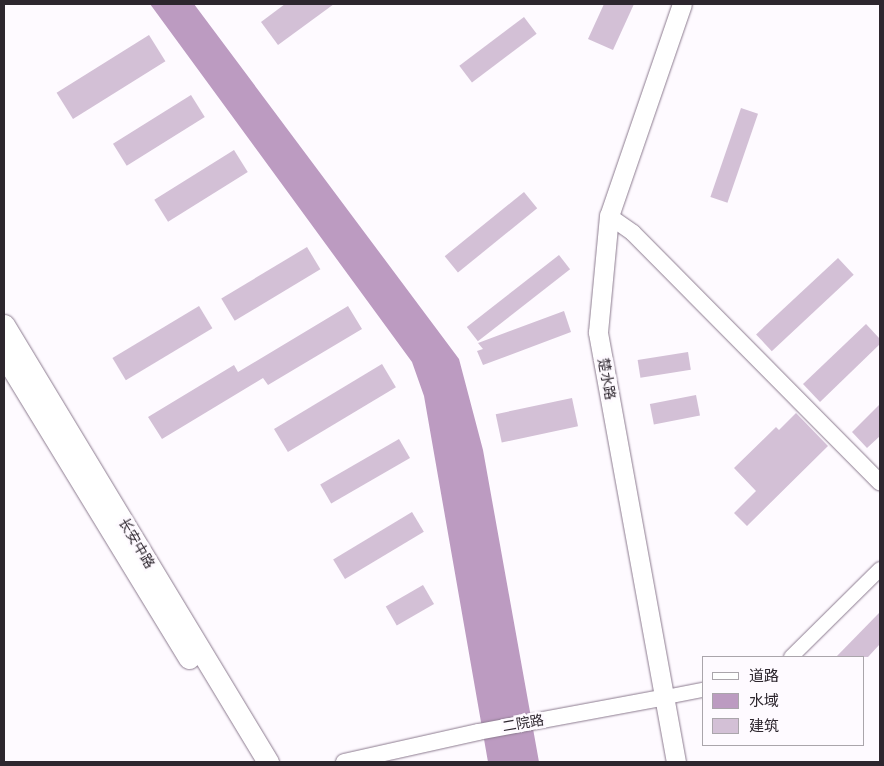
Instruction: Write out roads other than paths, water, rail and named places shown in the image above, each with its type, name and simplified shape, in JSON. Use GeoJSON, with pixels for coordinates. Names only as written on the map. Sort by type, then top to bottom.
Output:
{"type":"FeatureCollection","features":[{"type":"Feature","properties":{"kind":"main road","name":"楚水路"},"geometry":{"type":"LineString","coordinates":[[676,762],[666,697],[598,332],[609,216],[682,4]]}},
{"type":"Feature","properties":{"kind":"main road","name":"长安中路"},"geometry":{"type":"LineString","coordinates":[[4,325],[268,762]]}},
{"type":"Feature","properties":{"kind":"main road","name":"长安中路"},"geometry":{"type":"LineString","coordinates":[[4,356],[253,762]]}},
{"type":"Feature","properties":{"kind":"street"},"geometry":{"type":"LineString","coordinates":[[609,216],[633,233],[880,483]]}},
{"type":"Feature","properties":{"kind":"street"},"geometry":{"type":"LineString","coordinates":[[792,656],[880,569]]}},
{"type":"Feature","properties":{"kind":"street","name":"二院路"},"geometry":{"type":"LineString","coordinates":[[344,762],[478,732],[702,690]]}},
{"type":"Feature","properties":{"kind":"water"},"geometry":{"type":"Polygon","coordinates":[[[150,4],[194,4],[459,359],[483,450],[539,762],[488,762],[424,396],[412,362],[150,4]]]}}]}
